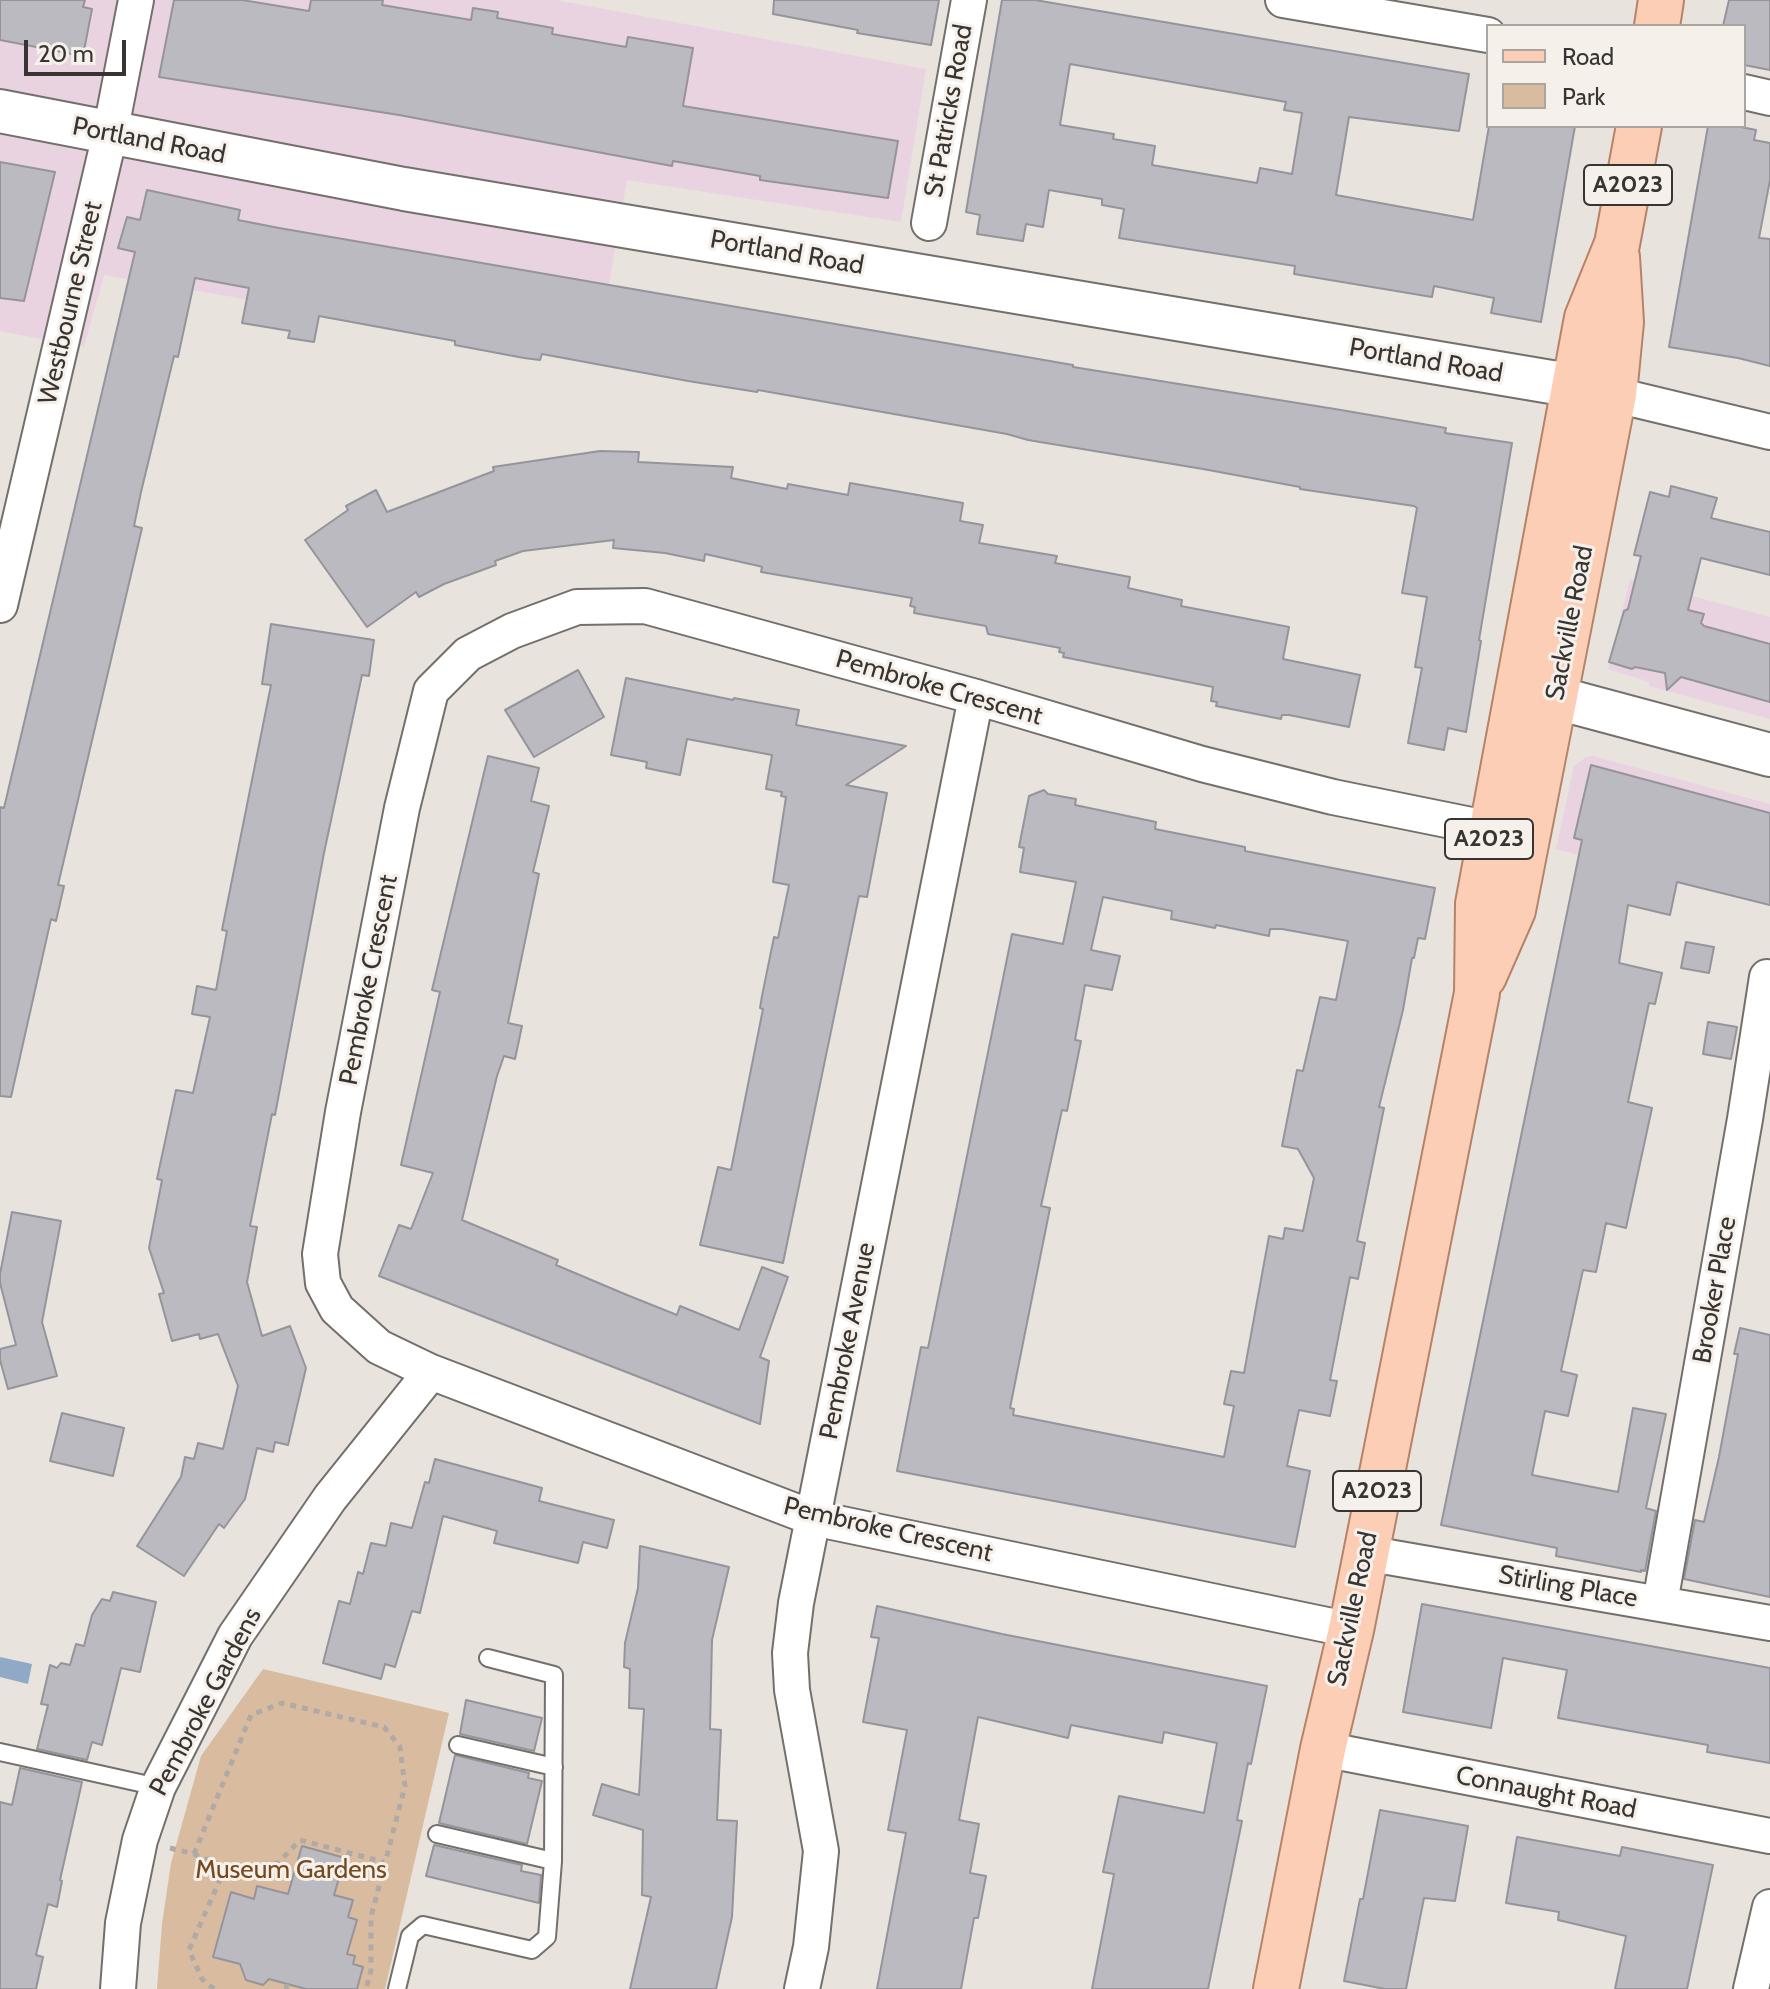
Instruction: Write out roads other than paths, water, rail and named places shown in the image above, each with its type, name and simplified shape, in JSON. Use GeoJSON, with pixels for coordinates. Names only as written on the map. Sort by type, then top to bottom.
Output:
{"type":"FeatureCollection","features":[{"type":"Feature","properties":{"kind":"main road"},"geometry":{"type":"LineString","coordinates":[[1657,24],[1661,0]]}},
{"type":"Feature","properties":{"kind":"main road","name":"Sackville Road"},"geometry":{"type":"LineString","coordinates":[[1477,993],[1513,910],[1538,692],[1595,390],[1621,322],[1617,244],[1639,128]]}},
{"type":"Feature","properties":{"kind":"main road","name":"Sackville Road"},"geometry":{"type":"LineString","coordinates":[[1276,1989],[1323,1749],[1351,1630],[1477,993],[1478,904],[1491,829],[1538,692]]}},
{"type":"Feature","properties":{"kind":"street","name":"Westbourne Street"},"geometry":{"type":"LineString","coordinates":[[0,605],[110,134],[136,0]]}},
{"type":"Feature","properties":{"kind":"street","name":"St Patricks Road"},"geometry":{"type":"LineString","coordinates":[[929,223],[969,0]]}},
{"type":"Feature","properties":{"kind":"street"},"geometry":{"type":"LineString","coordinates":[[1283,0],[1486,35]]}},
{"type":"Feature","properties":{"kind":"street"},"geometry":{"type":"LineString","coordinates":[[1746,92],[1770,98]]}},
{"type":"Feature","properties":{"kind":"street","name":"Portland Road"},"geometry":{"type":"LineString","coordinates":[[0,111],[404,189],[1595,390]]}},
{"type":"Feature","properties":{"kind":"street"},"geometry":{"type":"LineString","coordinates":[[1595,390],[1770,432]]}},
{"type":"Feature","properties":{"kind":"street","name":"Pembroke Crescent"},"geometry":{"type":"LineString","coordinates":[[1351,1630],[813,1518],[431,1372],[379,1347],[337,1309],[323,1283],[320,1254],[343,1112],[402,808],[431,691],[468,654],[512,631],[577,607],[645,606],[976,697],[1202,764],[1333,797],[1491,829]]}},
{"type":"Feature","properties":{"kind":"street"},"geometry":{"type":"LineString","coordinates":[[1538,692],[1770,755]]}},
{"type":"Feature","properties":{"kind":"street","name":"Pembroke Avenue"},"geometry":{"type":"LineString","coordinates":[[802,1989],[811,1947],[821,1851],[792,1690],[790,1653],[796,1603],[976,697]]}},
{"type":"Feature","properties":{"kind":"street","name":"Brooker Place"},"geometry":{"type":"LineString","coordinates":[[1660,1603],[1767,977]]}},
{"type":"Feature","properties":{"kind":"street","name":"Pembroke Gardens"},"geometry":{"type":"LineString","coordinates":[[118,1989],[123,1923],[140,1840],[158,1787],[235,1636],[330,1498],[431,1372]]}},
{"type":"Feature","properties":{"kind":"street","name":"Stirling Place"},"geometry":{"type":"LineString","coordinates":[[1365,1553],[1770,1623]]}},
{"type":"Feature","properties":{"kind":"street","name":"Connaught Road"},"geometry":{"type":"LineString","coordinates":[[1323,1749],[1770,1836]]}},
{"type":"Feature","properties":{"kind":"street"},"geometry":{"type":"LineString","coordinates":[[1751,1989],[1770,1907]]}},
{"type":"Feature","properties":{"kind":"lane"},"geometry":{"type":"LineString","coordinates":[[397,1989],[410,1936],[423,1925],[532,1950],[547,1937],[553,1861],[554,1675],[488,1658]]}},
{"type":"Feature","properties":{"kind":"lane"},"geometry":{"type":"LineString","coordinates":[[458,1745],[554,1767]]}},
{"type":"Feature","properties":{"kind":"lane"},"geometry":{"type":"LineString","coordinates":[[0,1752],[158,1787]]}},
{"type":"Feature","properties":{"kind":"lane"},"geometry":{"type":"LineString","coordinates":[[437,1834],[553,1861]]}},
{"type":"Feature","properties":{"kind":"water"},"geometry":{"type":"Polygon","coordinates":[[[0,1657],[32,1664],[28,1684],[0,1677],[0,1657]]]}},
{"type":"Feature","properties":{"kind":"park label","name":"Museum Gardens"},"geometry":{"type":"Point","coordinates":[291,1870]}}]}
